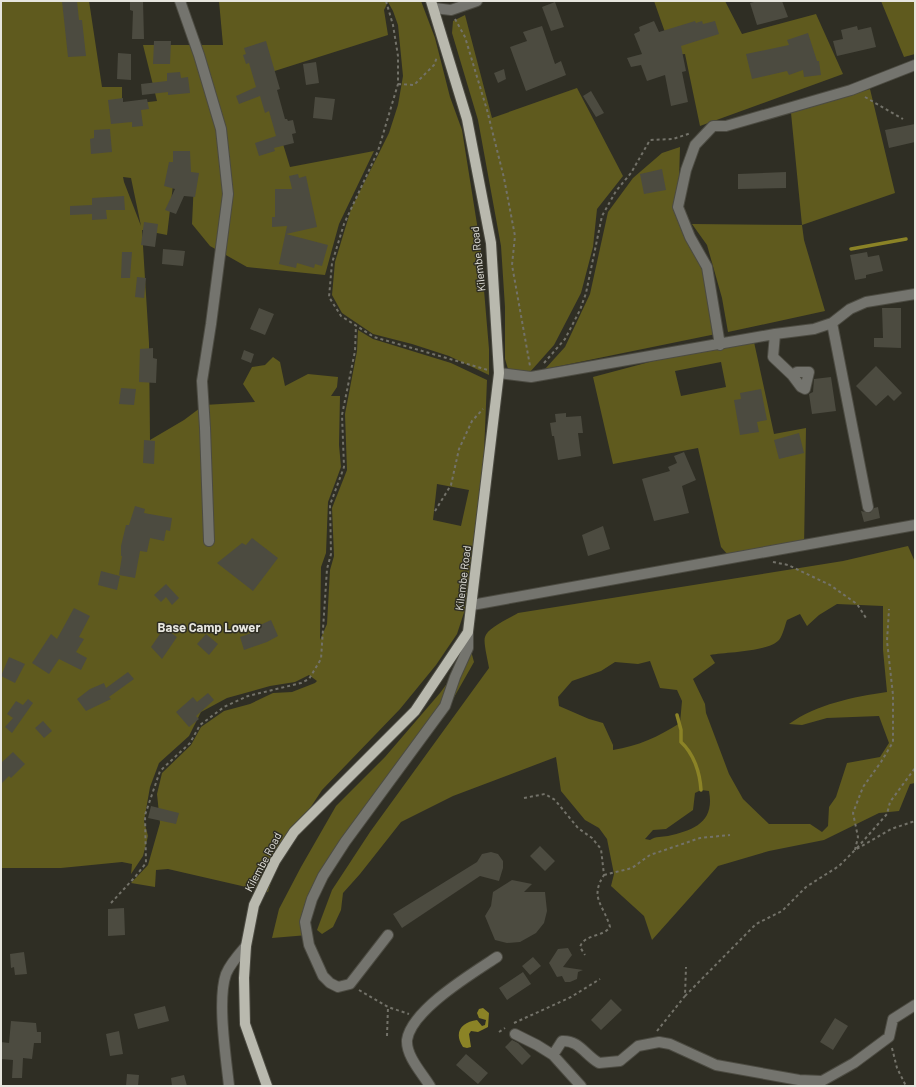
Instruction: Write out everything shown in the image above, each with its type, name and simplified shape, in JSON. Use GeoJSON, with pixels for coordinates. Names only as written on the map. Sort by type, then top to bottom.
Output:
{"type":"FeatureCollection","features":[{"type":"Feature","properties":{"kind":"main road","name":"Kilembe Road"},"geometry":{"type":"LineString","coordinates":[[267,1086],[245,1024],[244,978],[246,946],[254,905],[276,861],[294,832],[415,711],[468,632],[498,372],[490,243],[467,119],[432,4]]}},
{"type":"Feature","properties":{"kind":"street"},"geometry":{"type":"LineString","coordinates":[[180,1],[199,55],[220,129],[228,194],[202,381],[206,428],[209,541]]}},
{"type":"Feature","properties":{"kind":"street"},"geometry":{"type":"LineString","coordinates":[[432,4],[451,10],[477,1]]}},
{"type":"Feature","properties":{"kind":"street"},"geometry":{"type":"LineString","coordinates":[[720,345],[707,267],[690,237],[678,207],[686,170],[695,145],[713,126],[726,126],[851,90],[915,65]]}},
{"type":"Feature","properties":{"kind":"street"},"geometry":{"type":"LineString","coordinates":[[498,372],[531,377],[720,345],[775,334],[814,329],[832,323],[850,310],[866,302],[915,294]]}},
{"type":"Feature","properties":{"kind":"street"},"geometry":{"type":"LineString","coordinates":[[832,323],[868,507]]}},
{"type":"Feature","properties":{"kind":"street"},"geometry":{"type":"LineString","coordinates":[[775,334],[773,357],[792,375]]}},
{"type":"Feature","properties":{"kind":"street"},"geometry":{"type":"LineString","coordinates":[[472,605],[915,525]]}},
{"type":"Feature","properties":{"kind":"street"},"geometry":{"type":"LineString","coordinates":[[388,935],[350,984],[344,987],[338,987],[330,983],[323,976],[308,945],[305,922],[308,911],[323,876],[345,842],[445,706],[457,672],[468,648],[468,632]]}},
{"type":"Feature","properties":{"kind":"street"},"geometry":{"type":"LineString","coordinates":[[229,1086],[222,1017],[223,992],[226,974],[246,946]]}},
{"type":"Feature","properties":{"kind":"street"},"geometry":{"type":"LineString","coordinates":[[430,1086],[408,1049],[407,1040],[417,1017],[467,977],[497,957]]}},
{"type":"Feature","properties":{"kind":"street"},"geometry":{"type":"LineString","coordinates":[[553,1055],[562,1041],[568,1040],[574,1042],[598,1063],[620,1061],[638,1046],[659,1042],[670,1044],[703,1060],[723,1066],[799,1080],[822,1081],[854,1063],[889,1037],[893,1019],[915,1004]]}},
{"type":"Feature","properties":{"kind":"street"},"geometry":{"type":"LineString","coordinates":[[515,1034],[553,1055],[581,1086]]}},
{"type":"Feature","properties":{"kind":"path"},"geometry":{"type":"LineString","coordinates":[[386,1],[393,26],[398,56],[398,84],[378,151],[344,224],[332,263],[329,297],[341,316],[374,337],[498,372]]}},
{"type":"Feature","properties":{"kind":"path"},"geometry":{"type":"LineString","coordinates":[[451,10],[465,37],[487,110],[504,178],[515,236],[512,265],[531,377]]}},
{"type":"Feature","properties":{"kind":"path"},"geometry":{"type":"LineString","coordinates":[[398,84],[414,85],[434,65],[436,58],[445,46]]}},
{"type":"Feature","properties":{"kind":"path"},"geometry":{"type":"LineString","coordinates":[[851,90],[875,101],[903,119]]}},
{"type":"Feature","properties":{"kind":"path"},"geometry":{"type":"LineString","coordinates":[[531,377],[565,339],[580,310],[588,286],[602,216],[616,191],[631,174],[650,140],[673,139],[693,132]]}},
{"type":"Feature","properties":{"kind":"path"},"geometry":{"type":"LineString","coordinates":[[111,903],[146,863],[145,815],[160,771],[190,743],[200,725],[224,707],[248,696],[301,683],[309,679],[321,659],[327,569],[331,554],[330,505],[344,466],[342,415],[355,351],[356,325]]}},
{"type":"Feature","properties":{"kind":"path"},"geometry":{"type":"LineString","coordinates":[[435,511],[451,485],[459,449],[472,421],[496,394]]}},
{"type":"Feature","properties":{"kind":"path"},"geometry":{"type":"LineString","coordinates":[[767,561],[788,565],[830,585],[857,604],[866,618]]}},
{"type":"Feature","properties":{"kind":"path"},"geometry":{"type":"LineString","coordinates":[[855,850],[858,837],[853,813],[863,787],[893,742],[893,695],[887,641],[889,609]]}},
{"type":"Feature","properties":{"kind":"path"},"geometry":{"type":"LineString","coordinates":[[645,1044],[685,996],[756,924],[782,910],[806,887],[839,866],[855,850],[887,814],[890,802],[915,768]]}},
{"type":"Feature","properties":{"kind":"path"},"geometry":{"type":"LineString","coordinates":[[524,798],[546,794],[555,800],[578,828],[592,838],[600,849],[604,875],[599,883],[597,897],[610,927],[606,932],[599,933],[583,942],[580,947],[585,955]]}},
{"type":"Feature","properties":{"kind":"path"},"geometry":{"type":"LineString","coordinates":[[855,850],[891,829],[915,821]]}},
{"type":"Feature","properties":{"kind":"path"},"geometry":{"type":"LineString","coordinates":[[604,875],[632,868],[650,855],[700,838],[730,835]]}},
{"type":"Feature","properties":{"kind":"path"},"geometry":{"type":"LineString","coordinates":[[685,996],[686,967]]}},
{"type":"Feature","properties":{"kind":"path"},"geometry":{"type":"LineString","coordinates":[[499,1032],[521,1019],[571,997],[600,979]]}},
{"type":"Feature","properties":{"kind":"path"},"geometry":{"type":"LineString","coordinates":[[350,984],[388,1006],[417,1017]]}},
{"type":"Feature","properties":{"kind":"path"},"geometry":{"type":"LineString","coordinates":[[387,1036],[388,1006]]}},
{"type":"Feature","properties":{"kind":"path"},"geometry":{"type":"LineString","coordinates":[[889,1037],[898,1068],[906,1086]]}},
{"type":"Feature","properties":{"kind":"shaded area"},"geometry":{"type":"Polygon","coordinates":[[[1,1],[89,1],[102,87],[122,87],[122,105],[157,101],[143,45],[223,45],[219,1],[421,1],[435,38],[450,97],[462,130],[480,243],[489,349],[489,375],[449,356],[412,344],[373,334],[342,313],[332,295],[335,262],[351,209],[389,133],[398,105],[403,76],[398,25],[388,2],[384,10],[388,35],[262,75],[290,167],[374,151],[339,224],[325,275],[247,267],[210,246],[192,224],[194,181],[173,185],[167,235],[142,230],[149,343],[150,440],[184,420],[204,405],[255,402],[243,384],[252,367],[265,365],[273,357],[280,362],[285,386],[308,374],[338,377],[337,387],[331,396],[340,396],[339,445],[341,467],[328,502],[326,553],[321,567],[320,640],[327,624],[330,570],[334,556],[332,508],[347,470],[345,414],[357,351],[358,330],[373,339],[451,363],[487,380],[481,528],[472,588],[457,634],[436,665],[400,709],[322,790],[299,825],[274,872],[268,892],[168,869],[156,870],[155,887],[131,883],[148,865],[160,823],[157,794],[162,773],[191,745],[201,727],[224,711],[250,704],[273,693],[292,692],[317,681],[309,675],[295,682],[270,686],[227,698],[201,712],[189,736],[159,763],[150,787],[144,821],[148,836],[143,856],[131,874],[132,864],[122,862],[61,868],[1,868],[1,1]],[[123,177],[124,182],[141,226],[131,178],[123,177]],[[437,484],[433,520],[461,526],[469,490],[437,484]]]}},
{"type":"Feature","properties":{"kind":"shaded area"},"geometry":{"type":"Polygon","coordinates":[[[654,1],[725,1],[742,34],[816,14],[843,74],[700,126],[685,54],[673,55],[654,1]]]}},
{"type":"Feature","properties":{"kind":"shaded area"},"geometry":{"type":"Polygon","coordinates":[[[881,1],[915,1],[915,54],[904,57],[881,1]]]}},
{"type":"Feature","properties":{"kind":"shaded area"},"geometry":{"type":"Polygon","coordinates":[[[465,15],[492,118],[577,88],[623,176],[597,209],[593,247],[581,293],[554,345],[530,372],[516,373],[508,369],[505,359],[505,307],[501,246],[478,120],[452,33],[453,21],[465,15]]]}},
{"type":"Feature","properties":{"kind":"shaded area"},"geometry":{"type":"Polygon","coordinates":[[[870,89],[895,193],[802,225],[791,113],[870,89]]]}},
{"type":"Feature","properties":{"kind":"shaded area"},"geometry":{"type":"Polygon","coordinates":[[[680,147],[678,214],[701,257],[716,334],[545,369],[565,347],[590,294],[608,212],[633,178],[662,153],[680,147]]]}},
{"type":"Feature","properties":{"kind":"shaded area"},"geometry":{"type":"Polygon","coordinates":[[[692,224],[802,225],[804,240],[825,311],[728,332],[722,298],[707,245],[692,224]]]}},
{"type":"Feature","properties":{"kind":"shaded area"},"geometry":{"type":"Polygon","coordinates":[[[754,342],[774,434],[806,428],[804,548],[728,555],[721,547],[698,448],[613,464],[593,377],[672,356],[754,342]],[[721,362],[675,371],[681,396],[726,387],[721,362]]]}},
{"type":"Feature","properties":{"kind":"shaded area"},"geometry":{"type":"Polygon","coordinates":[[[908,546],[915,562],[915,783],[910,784],[899,811],[879,813],[824,840],[769,851],[718,866],[652,940],[644,916],[611,886],[614,874],[607,839],[599,828],[585,820],[561,791],[556,757],[453,796],[401,822],[343,893],[341,910],[333,927],[322,934],[317,930],[332,890],[370,832],[489,668],[485,647],[485,637],[494,627],[518,613],[843,561],[908,546]],[[837,604],[819,615],[807,626],[800,614],[787,620],[779,640],[766,647],[747,651],[710,655],[715,663],[693,679],[705,704],[706,713],[729,774],[743,799],[769,824],[810,824],[822,832],[828,826],[829,807],[836,797],[847,763],[880,757],[889,743],[879,716],[827,718],[802,725],[789,724],[823,706],[861,696],[887,692],[883,650],[883,606],[837,604]],[[650,661],[638,664],[615,662],[601,671],[572,681],[558,697],[559,706],[589,719],[603,723],[613,745],[613,750],[631,746],[656,737],[680,723],[682,701],[677,690],[660,688],[650,661]],[[701,790],[695,793],[693,810],[666,829],[653,830],[645,839],[650,840],[657,837],[677,834],[700,823],[706,817],[709,810],[709,791],[701,790]]]}},
{"type":"Feature","properties":{"kind":"shaded area"},"geometry":{"type":"Polygon","coordinates":[[[471,651],[474,662],[444,715],[347,843],[307,917],[308,935],[272,938],[279,909],[336,806],[385,757],[440,693],[471,651]]]}},
{"type":"Feature","properties":{"kind":"shaded area"},"geometry":{"type":"Polygon","coordinates":[[[483,1008],[489,1013],[488,1027],[478,1032],[471,1031],[469,1034],[471,1047],[463,1047],[460,1042],[459,1032],[463,1025],[472,1021],[477,1020],[482,1026],[485,1025],[486,1020],[479,1018],[477,1013],[479,1009],[483,1008]]]}},
{"type":"Feature","properties":{"kind":"building"},"geometry":{"type":"Polygon","coordinates":[[[62,1],[77,1],[79,20],[82,20],[86,56],[68,57],[62,1]]]}},
{"type":"Feature","properties":{"kind":"building"},"geometry":{"type":"Polygon","coordinates":[[[130,1],[143,1],[144,39],[132,39],[133,11],[130,10],[130,1]]]}},
{"type":"Feature","properties":{"kind":"building"},"geometry":{"type":"Polygon","coordinates":[[[758,1],[782,1],[788,17],[757,25],[750,3],[758,1]]]}},
{"type":"Feature","properties":{"kind":"building"},"geometry":{"type":"Polygon","coordinates":[[[555,2],[564,27],[551,31],[542,7],[555,2]]]}},
{"type":"Feature","properties":{"kind":"building"},"geometry":{"type":"Polygon","coordinates":[[[654,21],[659,32],[695,21],[696,23],[702,21],[703,24],[715,21],[719,34],[681,46],[686,71],[682,72],[688,102],[671,106],[665,75],[647,81],[641,65],[631,67],[627,58],[642,54],[634,34],[640,31],[639,27],[654,21]]]}},
{"type":"Feature","properties":{"kind":"building"},"geometry":{"type":"Polygon","coordinates":[[[542,26],[555,64],[561,61],[566,75],[526,91],[510,47],[527,41],[523,32],[542,26]]]}},
{"type":"Feature","properties":{"kind":"building"},"geometry":{"type":"Polygon","coordinates":[[[857,26],[858,30],[871,27],[876,47],[837,56],[833,41],[843,39],[841,30],[857,26]]]}},
{"type":"Feature","properties":{"kind":"building"},"geometry":{"type":"Polygon","coordinates":[[[808,33],[817,61],[819,61],[821,75],[804,77],[803,70],[789,75],[787,71],[752,79],[746,54],[789,45],[787,40],[808,33]]]}},
{"type":"Feature","properties":{"kind":"building"},"geometry":{"type":"Polygon","coordinates":[[[154,41],[171,41],[170,64],[153,64],[154,41]]]}},
{"type":"Feature","properties":{"kind":"building"},"geometry":{"type":"Polygon","coordinates":[[[266,41],[280,89],[277,90],[285,119],[288,121],[293,120],[296,133],[292,134],[294,143],[274,148],[275,151],[259,156],[255,143],[276,136],[269,111],[265,113],[260,96],[239,104],[236,96],[256,87],[249,63],[246,64],[243,55],[246,54],[244,48],[266,41]]]}},
{"type":"Feature","properties":{"kind":"building"},"geometry":{"type":"Polygon","coordinates":[[[118,53],[131,54],[131,80],[117,79],[118,53]]]}},
{"type":"Feature","properties":{"kind":"building"},"geometry":{"type":"Polygon","coordinates":[[[316,62],[319,83],[306,85],[303,64],[316,62]]]}},
{"type":"Feature","properties":{"kind":"building"},"geometry":{"type":"Polygon","coordinates":[[[504,69],[506,79],[498,83],[494,73],[504,69]]]}},
{"type":"Feature","properties":{"kind":"building"},"geometry":{"type":"Polygon","coordinates":[[[180,72],[181,78],[188,77],[190,93],[168,95],[168,92],[142,95],[141,84],[167,81],[167,73],[180,72]]]}},
{"type":"Feature","properties":{"kind":"building"},"geometry":{"type":"Polygon","coordinates":[[[591,91],[604,113],[596,117],[583,96],[591,91]]]}},
{"type":"Feature","properties":{"kind":"building"},"geometry":{"type":"Polygon","coordinates":[[[315,97],[335,99],[332,120],[313,118],[315,97]]]}},
{"type":"Feature","properties":{"kind":"building"},"geometry":{"type":"Polygon","coordinates":[[[123,98],[123,102],[147,99],[149,109],[141,110],[143,126],[132,127],[132,122],[111,124],[108,100],[123,98]]]}},
{"type":"Feature","properties":{"kind":"building"},"geometry":{"type":"Polygon","coordinates":[[[915,124],[915,142],[889,148],[885,130],[915,124]]]}},
{"type":"Feature","properties":{"kind":"building"},"geometry":{"type":"Polygon","coordinates":[[[110,129],[112,152],[91,154],[90,139],[94,138],[94,130],[110,129]]]}},
{"type":"Feature","properties":{"kind":"building"},"geometry":{"type":"Polygon","coordinates":[[[173,151],[190,151],[191,172],[199,173],[195,197],[184,196],[176,214],[165,210],[175,189],[164,186],[169,162],[173,162],[173,151]]]}},
{"type":"Feature","properties":{"kind":"building"},"geometry":{"type":"Polygon","coordinates":[[[662,169],[666,190],[644,194],[640,174],[662,169]]]}},
{"type":"Feature","properties":{"kind":"building"},"geometry":{"type":"Polygon","coordinates":[[[786,172],[786,188],[738,189],[738,174],[786,172]]]}},
{"type":"Feature","properties":{"kind":"building"},"geometry":{"type":"Polygon","coordinates":[[[298,174],[299,178],[306,176],[317,227],[286,234],[328,245],[322,266],[315,264],[314,268],[297,263],[296,268],[279,264],[287,226],[272,227],[272,217],[275,217],[275,189],[292,189],[289,176],[298,174]]]}},
{"type":"Feature","properties":{"kind":"building"},"geometry":{"type":"Polygon","coordinates":[[[124,196],[125,210],[106,210],[107,219],[92,220],[92,214],[70,215],[70,206],[92,205],[92,198],[124,196]]]}},
{"type":"Feature","properties":{"kind":"building"},"geometry":{"type":"Polygon","coordinates":[[[144,222],[158,224],[155,247],[141,245],[144,222]]]}},
{"type":"Feature","properties":{"kind":"building"},"geometry":{"type":"Polygon","coordinates":[[[163,249],[185,251],[183,266],[162,264],[163,249]]]}},
{"type":"Feature","properties":{"kind":"building"},"geometry":{"type":"Polygon","coordinates":[[[122,252],[132,252],[130,278],[121,278],[122,252]]]}},
{"type":"Feature","properties":{"kind":"building"},"geometry":{"type":"Polygon","coordinates":[[[867,252],[868,257],[879,255],[883,271],[866,275],[866,278],[855,280],[850,255],[867,252]]]}},
{"type":"Feature","properties":{"kind":"building"},"geometry":{"type":"Polygon","coordinates":[[[137,277],[146,278],[144,298],[135,297],[137,277]]]}},
{"type":"Feature","properties":{"kind":"building"},"geometry":{"type":"Polygon","coordinates":[[[259,308],[274,314],[265,335],[250,329],[259,308]]]}},
{"type":"Feature","properties":{"kind":"building"},"geometry":{"type":"Polygon","coordinates":[[[882,308],[901,308],[901,348],[874,347],[874,338],[883,338],[882,308]]]}},
{"type":"Feature","properties":{"kind":"building"},"geometry":{"type":"Polygon","coordinates":[[[153,348],[153,358],[157,359],[156,383],[139,382],[140,349],[153,348]]]}},
{"type":"Feature","properties":{"kind":"building"},"geometry":{"type":"Polygon","coordinates":[[[244,350],[254,354],[251,363],[241,359],[244,350]]]}},
{"type":"Feature","properties":{"kind":"building"},"geometry":{"type":"Polygon","coordinates":[[[876,366],[902,393],[894,401],[888,395],[876,406],[856,386],[876,366]]]}},
{"type":"Feature","properties":{"kind":"building"},"geometry":{"type":"Polygon","coordinates":[[[831,377],[836,411],[812,414],[809,394],[813,392],[814,379],[831,377]]]}},
{"type":"Feature","properties":{"kind":"building"},"geometry":{"type":"Polygon","coordinates":[[[121,388],[136,389],[134,405],[119,404],[121,388]]]}},
{"type":"Feature","properties":{"kind":"building"},"geometry":{"type":"Polygon","coordinates":[[[761,389],[767,420],[757,422],[759,432],[740,435],[734,400],[741,399],[740,393],[761,389]]]}},
{"type":"Feature","properties":{"kind":"building"},"geometry":{"type":"Polygon","coordinates":[[[566,413],[566,417],[581,416],[583,433],[578,433],[581,456],[558,460],[550,423],[556,422],[555,414],[566,413]]]}},
{"type":"Feature","properties":{"kind":"building"},"geometry":{"type":"Polygon","coordinates":[[[799,433],[804,453],[779,459],[774,440],[799,433]]]}},
{"type":"Feature","properties":{"kind":"building"},"geometry":{"type":"Polygon","coordinates":[[[144,440],[155,441],[154,464],[143,463],[144,440]]]}},
{"type":"Feature","properties":{"kind":"building"},"geometry":{"type":"Polygon","coordinates":[[[684,452],[696,480],[682,486],[689,513],[654,521],[642,479],[670,471],[668,467],[677,463],[674,456],[684,452]]]}},
{"type":"Feature","properties":{"kind":"building"},"geometry":{"type":"Polygon","coordinates":[[[135,506],[145,509],[144,513],[172,518],[170,531],[166,530],[164,541],[150,538],[147,552],[140,551],[135,578],[119,575],[122,556],[121,546],[126,525],[129,525],[135,506]]]}},
{"type":"Feature","properties":{"kind":"building"},"geometry":{"type":"Polygon","coordinates":[[[878,507],[880,518],[864,522],[861,511],[870,513],[874,508],[878,507]]]}},
{"type":"Feature","properties":{"kind":"building"},"geometry":{"type":"Polygon","coordinates":[[[603,526],[610,549],[588,556],[582,535],[603,526]]]}},
{"type":"Feature","properties":{"kind":"building"},"geometry":{"type":"Polygon","coordinates":[[[252,538],[278,558],[253,591],[217,563],[242,543],[246,545],[252,538]]]}},
{"type":"Feature","properties":{"kind":"building"},"geometry":{"type":"Polygon","coordinates":[[[101,571],[120,576],[117,590],[98,585],[101,571]]]}},
{"type":"Feature","properties":{"kind":"building"},"geometry":{"type":"Polygon","coordinates":[[[166,584],[179,598],[172,605],[166,597],[161,602],[154,595],[166,584]]]}},
{"type":"Feature","properties":{"kind":"building"},"geometry":{"type":"Polygon","coordinates":[[[74,608],[90,616],[79,637],[84,639],[76,652],[87,658],[81,670],[59,659],[49,674],[32,663],[51,634],[57,639],[74,608]]]}},
{"type":"Feature","properties":{"kind":"building"},"geometry":{"type":"Polygon","coordinates":[[[271,620],[278,636],[267,642],[244,650],[240,637],[260,630],[258,626],[271,620]]]}},
{"type":"Feature","properties":{"kind":"building"},"geometry":{"type":"Polygon","coordinates":[[[164,628],[177,637],[162,659],[151,647],[164,628]]]}},
{"type":"Feature","properties":{"kind":"building"},"geometry":{"type":"Polygon","coordinates":[[[206,634],[218,644],[209,655],[197,644],[206,634]]]}},
{"type":"Feature","properties":{"kind":"building"},"geometry":{"type":"Polygon","coordinates":[[[9,657],[25,664],[15,683],[1,676],[9,657]]]}},
{"type":"Feature","properties":{"kind":"building"},"geometry":{"type":"Polygon","coordinates":[[[128,672],[134,679],[109,697],[111,699],[86,711],[77,699],[90,689],[104,683],[106,688],[128,672]]]}},
{"type":"Feature","properties":{"kind":"building"},"geometry":{"type":"Polygon","coordinates":[[[208,693],[214,700],[196,716],[199,719],[189,727],[176,712],[193,697],[197,702],[208,693]]]}},
{"type":"Feature","properties":{"kind":"building"},"geometry":{"type":"Polygon","coordinates":[[[28,699],[33,703],[12,733],[5,727],[13,718],[7,714],[16,701],[23,705],[28,699]]]}},
{"type":"Feature","properties":{"kind":"building"},"geometry":{"type":"Polygon","coordinates":[[[43,721],[52,731],[44,738],[35,728],[43,721]]]}},
{"type":"Feature","properties":{"kind":"building"},"geometry":{"type":"Polygon","coordinates":[[[13,752],[25,764],[11,778],[9,776],[1,784],[1,763],[13,752]]]}},
{"type":"Feature","properties":{"kind":"building"},"geometry":{"type":"Polygon","coordinates":[[[151,806],[179,813],[176,824],[148,818],[151,806]]]}},
{"type":"Feature","properties":{"kind":"building"},"geometry":{"type":"Polygon","coordinates":[[[540,846],[555,861],[545,871],[530,856],[540,846]]]}},
{"type":"Feature","properties":{"kind":"building"},"geometry":{"type":"Polygon","coordinates":[[[491,852],[498,854],[503,861],[503,868],[499,881],[480,876],[402,928],[393,914],[477,862],[482,854],[491,852]]]}},
{"type":"Feature","properties":{"kind":"building"},"geometry":{"type":"Polygon","coordinates":[[[512,880],[532,884],[524,892],[545,892],[547,911],[544,923],[536,933],[520,942],[507,943],[495,940],[485,916],[491,906],[493,892],[512,880]]]}},
{"type":"Feature","properties":{"kind":"building"},"geometry":{"type":"Polygon","coordinates":[[[124,908],[125,935],[108,936],[108,909],[124,908]]]}},
{"type":"Feature","properties":{"kind":"building"},"geometry":{"type":"Polygon","coordinates":[[[568,948],[572,955],[563,967],[583,970],[578,972],[577,979],[570,982],[565,982],[562,976],[557,977],[549,963],[558,949],[568,948]]]}},
{"type":"Feature","properties":{"kind":"building"},"geometry":{"type":"Polygon","coordinates":[[[24,952],[27,974],[15,975],[14,967],[11,968],[10,954],[24,952]]]}},
{"type":"Feature","properties":{"kind":"building"},"geometry":{"type":"Polygon","coordinates":[[[533,957],[541,966],[530,975],[522,966],[533,957]]]}},
{"type":"Feature","properties":{"kind":"building"},"geometry":{"type":"Polygon","coordinates":[[[523,972],[531,984],[507,1000],[499,988],[523,972]]]}},
{"type":"Feature","properties":{"kind":"building"},"geometry":{"type":"Polygon","coordinates":[[[611,999],[622,1010],[601,1030],[591,1020],[611,999]]]}},
{"type":"Feature","properties":{"kind":"building"},"geometry":{"type":"Polygon","coordinates":[[[165,1006],[169,1021],[138,1029],[134,1014],[165,1006]]]}},
{"type":"Feature","properties":{"kind":"building"},"geometry":{"type":"Polygon","coordinates":[[[835,1018],[848,1026],[833,1050],[820,1042],[835,1018]]]}},
{"type":"Feature","properties":{"kind":"building"},"geometry":{"type":"Polygon","coordinates":[[[11,1021],[36,1023],[37,1032],[41,1032],[41,1043],[34,1043],[32,1059],[23,1058],[22,1078],[12,1078],[13,1060],[1,1059],[1,1042],[9,1043],[11,1021]]]}},
{"type":"Feature","properties":{"kind":"building"},"geometry":{"type":"Polygon","coordinates":[[[119,1031],[123,1054],[110,1056],[106,1034],[119,1031]]]}},
{"type":"Feature","properties":{"kind":"building"},"geometry":{"type":"Polygon","coordinates":[[[512,1040],[518,1043],[531,1056],[522,1065],[505,1047],[512,1040]]]}},
{"type":"Feature","properties":{"kind":"building"},"geometry":{"type":"Polygon","coordinates":[[[466,1054],[488,1073],[478,1084],[456,1065],[466,1054]]]}},
{"type":"Feature","properties":{"kind":"building"},"geometry":{"type":"Polygon","coordinates":[[[127,1074],[139,1075],[138,1086],[126,1086],[127,1074]]]}},
{"type":"Feature","properties":{"kind":"building"},"geometry":{"type":"Polygon","coordinates":[[[184,1075],[187,1086],[172,1086],[171,1078],[184,1075]]]}},
{"type":"Feature","properties":{"kind":"waterway"},"geometry":{"type":"LineString","coordinates":[[851,249],[906,239]]}},
{"type":"Feature","properties":{"kind":"waterway"},"geometry":{"type":"LineString","coordinates":[[677,715],[681,730],[681,742],[686,747],[696,764],[701,790]]}},
{"type":"Feature","properties":{"kind":"district","name":"Base Camp Lower"},"geometry":{"type":"Point","coordinates":[209,627]}}]}
